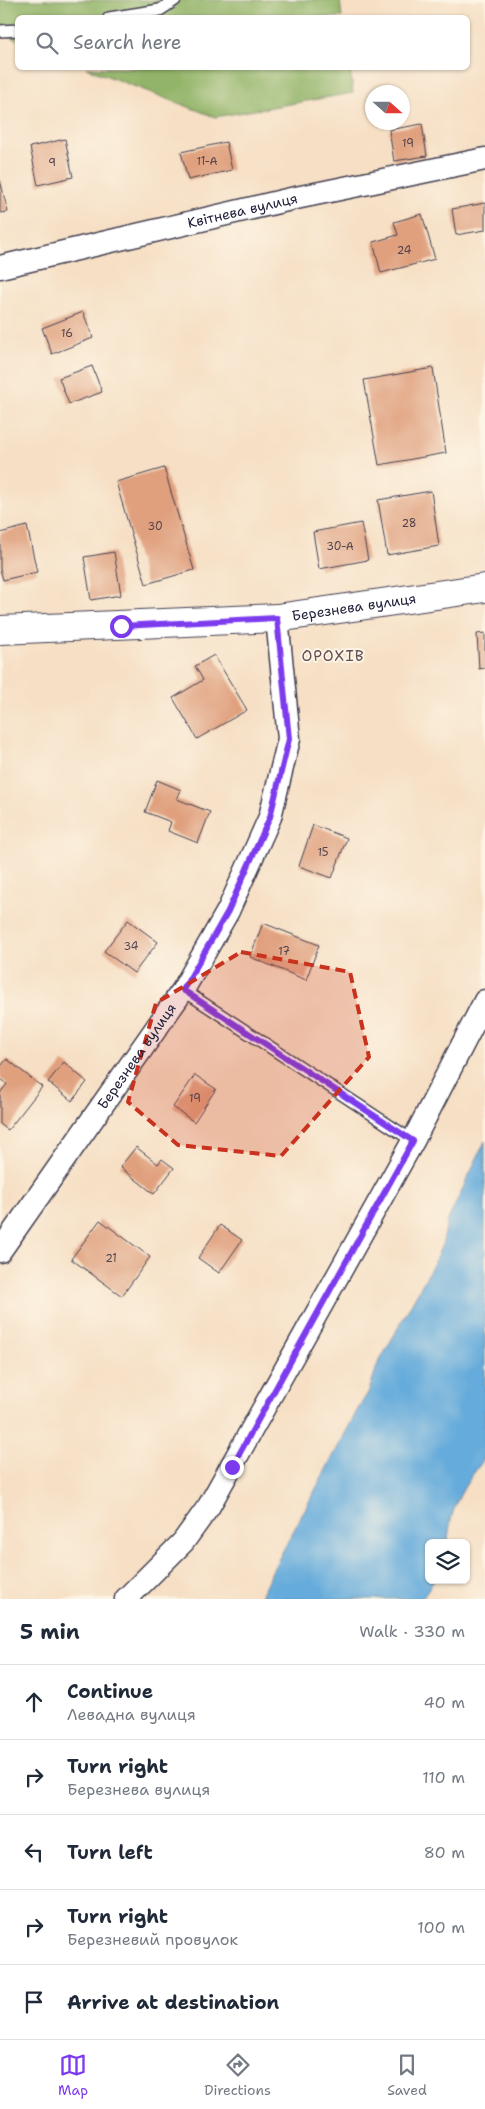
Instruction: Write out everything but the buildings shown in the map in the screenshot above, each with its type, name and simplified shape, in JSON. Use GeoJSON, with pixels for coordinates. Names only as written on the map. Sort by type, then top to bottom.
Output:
{"type":"FeatureCollection","features":[{"type":"Feature","properties":{"kind":"street","name":"Квітнева вулиця"},"geometry":{"type":"LineString","coordinates":[[0,268],[291,199],[485,159]]}},
{"type":"Feature","properties":{"kind":"street","name":"Березнева вулиця"},"geometry":{"type":"LineString","coordinates":[[0,1251],[18,1228],[183,990],[228,911],[270,817],[289,739],[277,618],[485,588]]}},
{"type":"Feature","properties":{"kind":"street"},"geometry":{"type":"LineString","coordinates":[[0,630],[277,618]]}},
{"type":"Feature","properties":{"kind":"street"},"geometry":{"type":"LineString","coordinates":[[126,1599],[183,1542],[209,1506],[413,1141],[485,1001]]}},
{"type":"Feature","properties":{"kind":"lane"},"geometry":{"type":"LineString","coordinates":[[128,15],[160,10],[175,0]]}},
{"type":"Feature","properties":{"kind":"lane"},"geometry":{"type":"LineString","coordinates":[[0,31],[15,30]]}},
{"type":"Feature","properties":{"kind":"lane"},"geometry":{"type":"LineString","coordinates":[[183,990],[413,1141]]}},
{"type":"Feature","properties":{"kind":"highlighted area"},"geometry":{"type":"Polygon","coordinates":[[[241,952],[350,972],[369,1057],[281,1156],[178,1145],[128,1102],[156,1003],[241,952]]]}},
{"type":"Feature","properties":{"kind":"green space"},"geometry":{"type":"Polygon","coordinates":[[[0,0],[340,0],[342,15],[15,15],[15,39],[0,33],[0,0]]]}},
{"type":"Feature","properties":{"kind":"green space"},"geometry":{"type":"Polygon","coordinates":[[[91,70],[350,70],[353,93],[215,117],[91,70]]]}},
{"type":"Feature","properties":{"kind":"water"},"geometry":{"type":"Polygon","coordinates":[[[485,1141],[485,1458],[459,1497],[452,1518],[448,1539],[425,1539],[425,1584],[431,1584],[422,1599],[260,1599],[269,1577],[369,1391],[377,1366],[435,1261],[443,1242],[447,1222],[485,1141]]]}},
{"type":"Feature","properties":{"kind":"district","name":"ОРОХІВ"},"geometry":{"type":"Point","coordinates":[333,656]}},
{"type":"Feature","properties":{"kind":"route"},"geometry":{"type":"LineString","coordinates":[[121,626],[277,618],[289,739],[270,817],[228,911],[183,990],[413,1141],[232,1467]]}}]}
